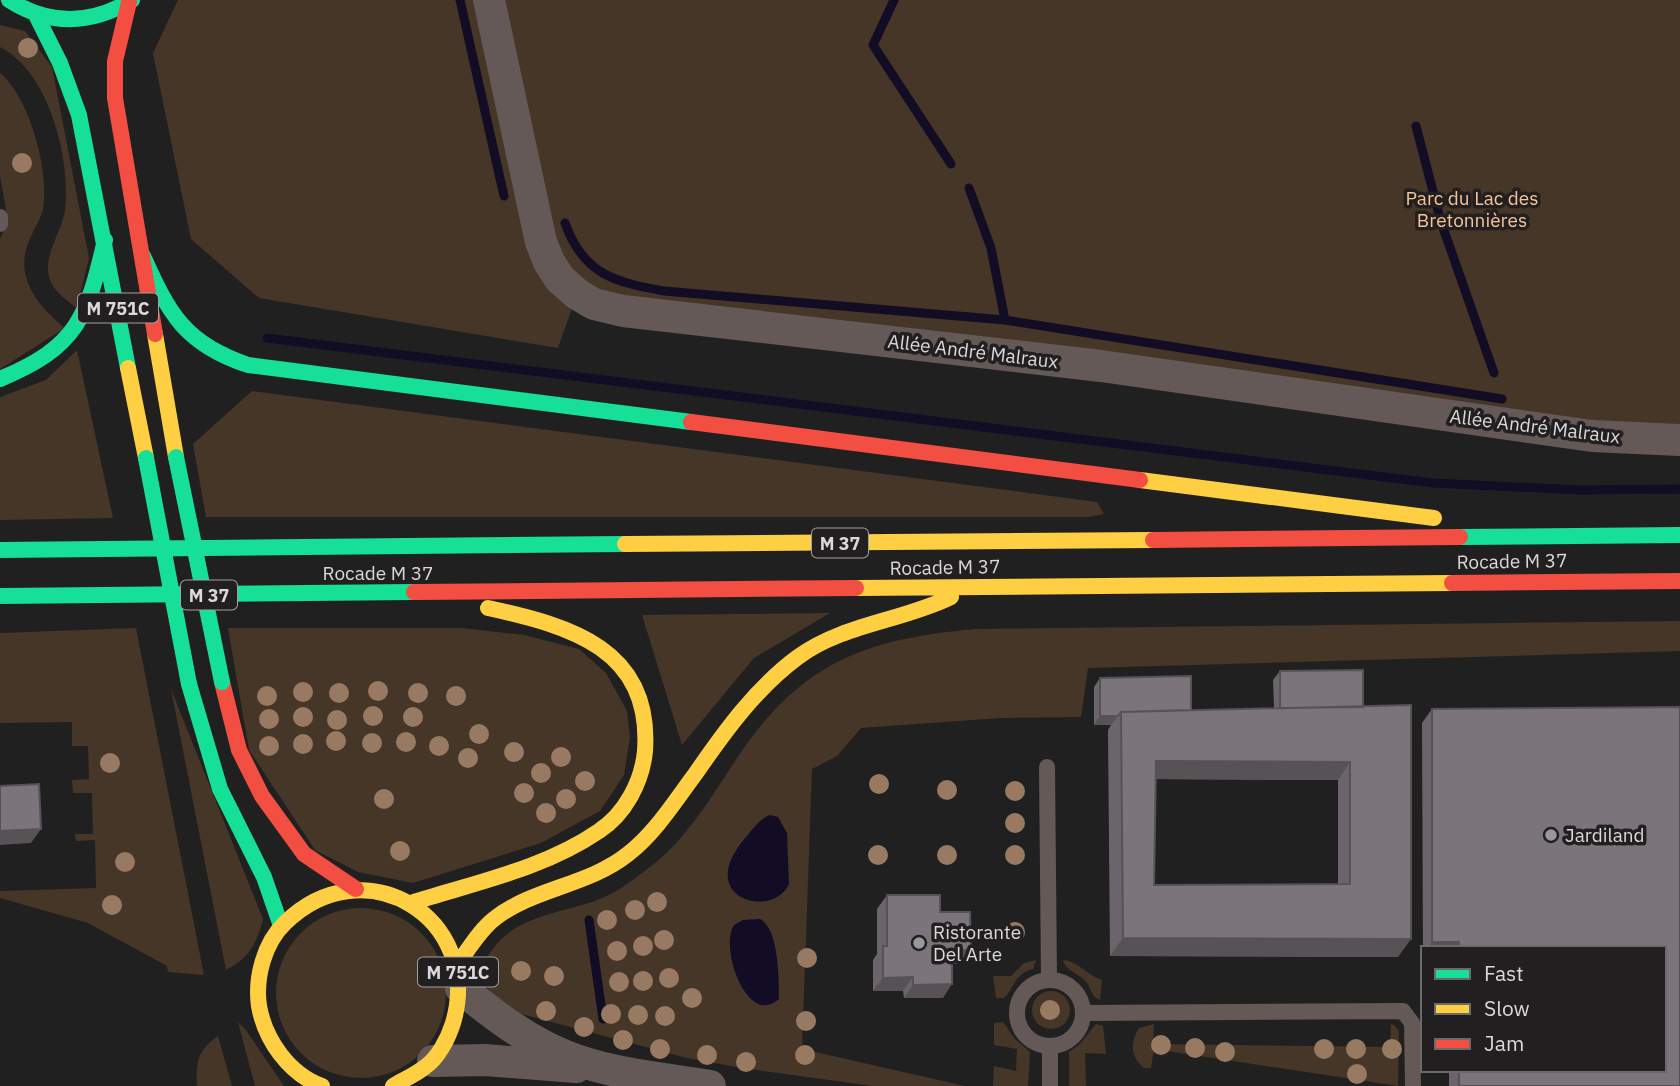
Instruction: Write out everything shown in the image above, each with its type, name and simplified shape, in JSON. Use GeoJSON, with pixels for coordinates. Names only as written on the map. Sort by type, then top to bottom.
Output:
{"type":"FeatureCollection","features":[{"type":"Feature","properties":{"kind":"main road","name":"M 751C"},"geometry":{"type":"LineString","coordinates":[[17,10],[52,19],[84,20],[107,14],[130,1]]}},
{"type":"Feature","properties":{"kind":"main road","name":"M 751C"},"geometry":{"type":"LineString","coordinates":[[130,1],[115,61],[115,98],[176,457],[222,682],[239,750],[262,796],[304,854],[356,889]]}},
{"type":"Feature","properties":{"kind":"main road","name":"M 751C"},"geometry":{"type":"LineString","coordinates":[[17,10],[60,63],[79,115],[189,684],[227,805],[270,885],[281,926]]}},
{"type":"Feature","properties":{"kind":"main road"},"geometry":{"type":"LineString","coordinates":[[0,379],[46,360],[73,331],[94,289],[105,240]]}},
{"type":"Feature","properties":{"kind":"main road","name":"M 37"},"geometry":{"type":"LineString","coordinates":[[143,256],[168,311],[182,331],[220,357],[247,365],[1574,536]]}},
{"type":"Feature","properties":{"kind":"main road","name":"Rocade M 37"},"geometry":{"type":"LineString","coordinates":[[0,550],[1680,536]]}},
{"type":"Feature","properties":{"kind":"main road","name":"Rocade M 37"},"geometry":{"type":"LineString","coordinates":[[0,596],[1680,581]]}},
{"type":"Feature","properties":{"kind":"main road","name":"M 37"},"geometry":{"type":"LineString","coordinates":[[459,976],[494,919],[516,906],[580,882],[621,860],[655,827],[750,701],[798,657],[818,644],[855,629],[932,608],[967,588]]}},
{"type":"Feature","properties":{"kind":"main road","name":"M 37"},"geometry":{"type":"LineString","coordinates":[[411,903],[576,846],[603,829],[628,803],[641,774],[647,744],[644,710],[634,680],[617,658],[590,638],[559,624],[517,613],[418,594]]}},
{"type":"Feature","properties":{"kind":"main road","name":"M 751C"},"geometry":{"type":"LineString","coordinates":[[323,1086],[292,1068],[272,1044],[256,999],[264,953],[281,926],[302,906],[328,894],[356,889],[384,892],[411,903],[431,919],[447,940],[459,976],[459,1012],[451,1034],[433,1061],[407,1081],[393,1086]]}},
{"type":"Feature","properties":{"kind":"main road"},"geometry":{"type":"LineString","coordinates":[[292,1068],[297,1086]]}},
{"type":"Feature","properties":{"kind":"street","name":"Allée André Malraux"},"geometry":{"type":"LineString","coordinates":[[489,0],[541,242],[561,279],[594,304],[623,311],[1101,366],[1591,436],[1680,440]]}},
{"type":"Feature","properties":{"kind":"street"},"geometry":{"type":"LineString","coordinates":[[459,976],[527,1037],[563,1055],[619,1071]]}},
{"type":"Feature","properties":{"kind":"street"},"geometry":{"type":"LineString","coordinates":[[433,1061],[485,1060],[619,1071],[710,1086]]}},
{"type":"Feature","properties":{"kind":"lane"},"geometry":{"type":"LineString","coordinates":[[0,216],[0,224]]}},
{"type":"Feature","properties":{"kind":"lane"},"geometry":{"type":"LineString","coordinates":[[1048,767],[1049,979]]}},
{"type":"Feature","properties":{"kind":"lane"},"geometry":{"type":"LineString","coordinates":[[1049,979],[1071,987],[1080,998],[1083,1013],[1080,1028],[1073,1036],[1050,1046],[1028,1038],[1020,1027],[1017,1013],[1019,1000],[1026,989],[1049,979]]}},
{"type":"Feature","properties":{"kind":"lane"},"geometry":{"type":"LineString","coordinates":[[1083,1013],[1403,1011],[1412,1023],[1413,1086]]}},
{"type":"Feature","properties":{"kind":"lane"},"geometry":{"type":"LineString","coordinates":[[1050,1046],[1050,1086]]}},
{"type":"Feature","properties":{"kind":"green space","name":"Parc du Lac des Bretonnières"},"geometry":{"type":"Polygon","coordinates":[[[178,0],[1680,0],[1680,440],[577,294],[558,348],[259,298],[191,239],[153,53],[178,0]]]}},
{"type":"Feature","properties":{"kind":"green space"},"geometry":{"type":"Polygon","coordinates":[[[0,25],[25,31],[52,67],[89,258],[77,308],[55,288],[48,272],[49,256],[65,210],[66,189],[60,142],[44,96],[32,76],[17,59],[0,47],[0,25]]]}},
{"type":"Feature","properties":{"kind":"green space"},"geometry":{"type":"Polygon","coordinates":[[[0,73],[20,98],[34,132],[42,169],[43,207],[24,258],[28,282],[47,312],[65,328],[0,369],[0,239],[8,221],[0,176],[0,73]]]}},
{"type":"Feature","properties":{"kind":"green space"},"geometry":{"type":"Polygon","coordinates":[[[77,350],[113,518],[0,520],[0,397],[46,380],[77,350]]]}},
{"type":"Feature","properties":{"kind":"green space"},"geometry":{"type":"Polygon","coordinates":[[[252,391],[1097,502],[1104,514],[1089,517],[206,517],[193,444],[252,391]]]}},
{"type":"Feature","properties":{"kind":"green space"},"geometry":{"type":"Polygon","coordinates":[[[830,613],[754,658],[682,745],[642,615],[830,613]]]}},
{"type":"Feature","properties":{"kind":"green space"},"geometry":{"type":"Polygon","coordinates":[[[1680,621],[1680,651],[1088,668],[1081,717],[1000,718],[861,728],[837,756],[812,769],[802,1049],[965,1086],[872,1086],[687,1058],[510,1011],[493,995],[485,981],[483,967],[486,959],[499,941],[515,929],[532,920],[609,895],[635,879],[664,855],[695,821],[758,729],[792,693],[839,661],[889,643],[975,629],[1680,621]]]}},
{"type":"Feature","properties":{"kind":"green space"},"geometry":{"type":"Polygon","coordinates":[[[136,628],[204,975],[168,972],[167,966],[88,923],[0,898],[0,891],[96,888],[95,840],[76,841],[75,834],[93,834],[92,793],[73,793],[72,780],[89,779],[88,746],[72,746],[72,722],[0,723],[0,633],[136,628]]]}},
{"type":"Feature","properties":{"kind":"green space"},"geometry":{"type":"Polygon","coordinates":[[[228,628],[461,628],[524,635],[579,649],[606,673],[627,711],[630,737],[624,775],[600,811],[541,843],[413,883],[358,872],[315,850],[249,750],[228,628]]]}},
{"type":"Feature","properties":{"kind":"green space"},"geometry":{"type":"Polygon","coordinates":[[[171,689],[263,919],[251,949],[226,970],[171,689]]]}},
{"type":"Feature","properties":{"kind":"green space"},"geometry":{"type":"Polygon","coordinates":[[[361,908],[393,915],[408,922],[421,933],[432,946],[439,961],[446,993],[439,1025],[432,1040],[421,1053],[408,1064],[393,1071],[361,1078],[329,1071],[314,1064],[301,1053],[290,1040],[283,1025],[276,993],[283,961],[290,946],[301,933],[314,922],[329,915],[361,908]]]}},
{"type":"Feature","properties":{"kind":"green space"},"geometry":{"type":"Polygon","coordinates":[[[1036,960],[1033,969],[1019,977],[1004,998],[996,998],[993,976],[1011,976],[1024,963],[1036,960]]]}},
{"type":"Feature","properties":{"kind":"green space"},"geometry":{"type":"Polygon","coordinates":[[[1063,960],[1102,980],[1100,1000],[1093,995],[1087,983],[1067,967],[1063,960]]]}},
{"type":"Feature","properties":{"kind":"green space"},"geometry":{"type":"Polygon","coordinates":[[[1051,991],[1065,996],[1070,1010],[1065,1024],[1051,1029],[1037,1024],[1032,1010],[1037,996],[1051,991]]]}},
{"type":"Feature","properties":{"kind":"green space"},"geometry":{"type":"Polygon","coordinates":[[[238,1022],[245,1029],[284,1086],[255,1086],[238,1022]]]}},
{"type":"Feature","properties":{"kind":"green space"},"geometry":{"type":"Polygon","coordinates":[[[1003,1022],[1015,1039],[1030,1052],[1028,1086],[993,1086],[994,1066],[1016,1071],[1017,1049],[994,1045],[994,1023],[1003,1022]]]}},
{"type":"Feature","properties":{"kind":"green space"},"geometry":{"type":"Polygon","coordinates":[[[1096,1024],[1103,1026],[1106,1054],[1085,1053],[1086,1086],[1069,1086],[1069,1052],[1079,1045],[1096,1024]]]}},
{"type":"Feature","properties":{"kind":"green space"},"geometry":{"type":"Polygon","coordinates":[[[1154,1024],[1153,1044],[1390,1047],[1391,1024],[1399,1031],[1398,1086],[1154,1049],[1151,1068],[1144,1068],[1134,1054],[1134,1039],[1139,1028],[1154,1024]]]}},
{"type":"Feature","properties":{"kind":"green space"},"geometry":{"type":"Polygon","coordinates":[[[218,1036],[232,1086],[197,1086],[199,1058],[218,1036]]]}},
{"type":"Feature","properties":{"kind":"shaded area"},"geometry":{"type":"Polygon","coordinates":[[[770,815],[778,817],[787,833],[789,884],[780,895],[768,901],[754,901],[741,897],[732,889],[728,876],[732,858],[746,837],[760,821],[770,815]]]}},
{"type":"Feature","properties":{"kind":"shaded area"},"geometry":{"type":"Polygon","coordinates":[[[760,919],[771,933],[778,968],[779,999],[767,1005],[756,1003],[747,994],[733,966],[730,950],[730,936],[734,925],[743,920],[760,919]]]}},
{"type":"Feature","properties":{"kind":"building"},"geometry":{"type":"Polygon","coordinates":[[[1363,670],[1363,707],[1280,708],[1280,671],[1363,670]]]}},
{"type":"Feature","properties":{"kind":"building"},"geometry":{"type":"Polygon","coordinates":[[[1191,676],[1191,710],[1121,712],[1118,716],[1100,716],[1100,678],[1191,676]]]}},
{"type":"Feature","properties":{"kind":"building"},"geometry":{"type":"Polygon","coordinates":[[[1411,705],[1411,939],[1123,938],[1121,712],[1411,705]],[[1156,761],[1154,885],[1350,884],[1350,762],[1156,761]]]}},
{"type":"Feature","properties":{"kind":"building","name":"Jardiland"},"geometry":{"type":"Polygon","coordinates":[[[1680,707],[1680,1086],[1459,1086],[1459,1072],[1666,1072],[1666,946],[1459,946],[1459,942],[1432,942],[1432,709],[1680,707]]]}},
{"type":"Feature","properties":{"kind":"building"},"geometry":{"type":"Polygon","coordinates":[[[39,784],[41,829],[0,831],[0,786],[39,784]]]}},
{"type":"Feature","properties":{"kind":"building","name":"Ristorante Del Arte"},"geometry":{"type":"Polygon","coordinates":[[[887,895],[940,895],[940,912],[970,912],[971,950],[952,950],[952,984],[913,985],[913,977],[883,978],[883,946],[887,946],[887,895]]]}},
{"type":"Feature","properties":{"kind":"waterway"},"geometry":{"type":"LineString","coordinates":[[460,0],[504,196]]}},
{"type":"Feature","properties":{"kind":"waterway"},"geometry":{"type":"LineString","coordinates":[[894,0],[873,45],[951,164]]}},
{"type":"Feature","properties":{"kind":"waterway"},"geometry":{"type":"LineString","coordinates":[[1416,126],[1441,222],[1494,373]]}},
{"type":"Feature","properties":{"kind":"waterway"},"geometry":{"type":"LineString","coordinates":[[969,188],[991,248],[1005,320],[1502,399]]}},
{"type":"Feature","properties":{"kind":"waterway"},"geometry":{"type":"LineString","coordinates":[[565,223],[572,240],[591,265],[615,279],[646,288],[1005,320]]}},
{"type":"Feature","properties":{"kind":"waterway"},"geometry":{"type":"LineString","coordinates":[[267,338],[1433,483],[1581,490],[1680,489]]}},
{"type":"Feature","properties":{"kind":"waterway"},"geometry":{"type":"LineString","coordinates":[[589,920],[603,1019]]}},
{"type":"Feature","properties":{"kind":"traffic: fast"},"geometry":{"type":"LineString","coordinates":[[9,0],[40,14],[70,19],[101,14],[132,0]]}},
{"type":"Feature","properties":{"kind":"traffic: fast"},"geometry":{"type":"LineString","coordinates":[[36,15],[60,63],[79,115],[128,368]]}},
{"type":"Feature","properties":{"kind":"traffic: fast"},"geometry":{"type":"LineString","coordinates":[[0,379],[46,355],[75,327],[92,290],[105,240]]}},
{"type":"Feature","properties":{"kind":"traffic: fast"},"geometry":{"type":"LineString","coordinates":[[143,256],[171,310],[194,337],[226,357],[248,365],[691,422]]}},
{"type":"Feature","properties":{"kind":"traffic: fast"},"geometry":{"type":"LineString","coordinates":[[176,457],[222,682]]}},
{"type":"Feature","properties":{"kind":"traffic: fast"},"geometry":{"type":"LineString","coordinates":[[146,458],[189,684]]}},
{"type":"Feature","properties":{"kind":"traffic: fast"},"geometry":{"type":"LineString","coordinates":[[1460,537],[1680,535]]}},
{"type":"Feature","properties":{"kind":"traffic: fast"},"geometry":{"type":"LineString","coordinates":[[0,550],[625,544]]}},
{"type":"Feature","properties":{"kind":"traffic: fast"},"geometry":{"type":"LineString","coordinates":[[0,596],[414,592]]}},
{"type":"Feature","properties":{"kind":"traffic: fast"},"geometry":{"type":"LineString","coordinates":[[189,684],[220,789],[264,877],[281,926]]}},
{"type":"Feature","properties":{"kind":"traffic: slow"},"geometry":{"type":"LineString","coordinates":[[155,334],[176,457]]}},
{"type":"Feature","properties":{"kind":"traffic: slow"},"geometry":{"type":"LineString","coordinates":[[128,368],[146,458]]}},
{"type":"Feature","properties":{"kind":"traffic: slow"},"geometry":{"type":"LineString","coordinates":[[1140,480],[1434,518]]}},
{"type":"Feature","properties":{"kind":"traffic: slow"},"geometry":{"type":"LineString","coordinates":[[625,544],[1153,540]]}},
{"type":"Feature","properties":{"kind":"traffic: slow"},"geometry":{"type":"LineString","coordinates":[[856,588],[1452,583]]}},
{"type":"Feature","properties":{"kind":"traffic: slow"},"geometry":{"type":"LineString","coordinates":[[457,965],[483,929],[509,909],[596,873],[612,865],[638,845],[665,816],[742,711],[768,682],[798,657],[834,637],[951,597]]}},
{"type":"Feature","properties":{"kind":"traffic: slow"},"geometry":{"type":"LineString","coordinates":[[411,903],[508,874],[578,844],[617,816],[631,796],[643,763],[644,716],[635,688],[620,666],[600,648],[576,634],[488,608]]}},
{"type":"Feature","properties":{"kind":"traffic: slow"},"geometry":{"type":"LineString","coordinates":[[322,1086],[299,1073],[273,1043],[262,1019],[258,984],[266,951],[285,923],[316,901],[349,891],[381,893],[410,904],[434,925],[451,952],[458,985],[453,1023],[448,1035],[430,1063],[393,1086]]}},
{"type":"Feature","properties":{"kind":"traffic: jam"},"geometry":{"type":"LineString","coordinates":[[129,2],[115,61],[115,98],[155,334]]}},
{"type":"Feature","properties":{"kind":"traffic: jam"},"geometry":{"type":"LineString","coordinates":[[691,422],[1140,480]]}},
{"type":"Feature","properties":{"kind":"traffic: jam"},"geometry":{"type":"LineString","coordinates":[[1153,540],[1460,537]]}},
{"type":"Feature","properties":{"kind":"traffic: jam"},"geometry":{"type":"LineString","coordinates":[[1452,583],[1680,581]]}},
{"type":"Feature","properties":{"kind":"traffic: jam"},"geometry":{"type":"LineString","coordinates":[[414,592],[856,588]]}},
{"type":"Feature","properties":{"kind":"traffic: jam"},"geometry":{"type":"LineString","coordinates":[[222,682],[239,750],[262,796],[304,854],[356,889]]}},
{"type":"Feature","properties":{"kind":"place","name":"Jardiland"},"geometry":{"type":"Point","coordinates":[1551,835]}},
{"type":"Feature","properties":{"kind":"place","name":"Ristorante Del Arte"},"geometry":{"type":"Point","coordinates":[919,943]}}]}
